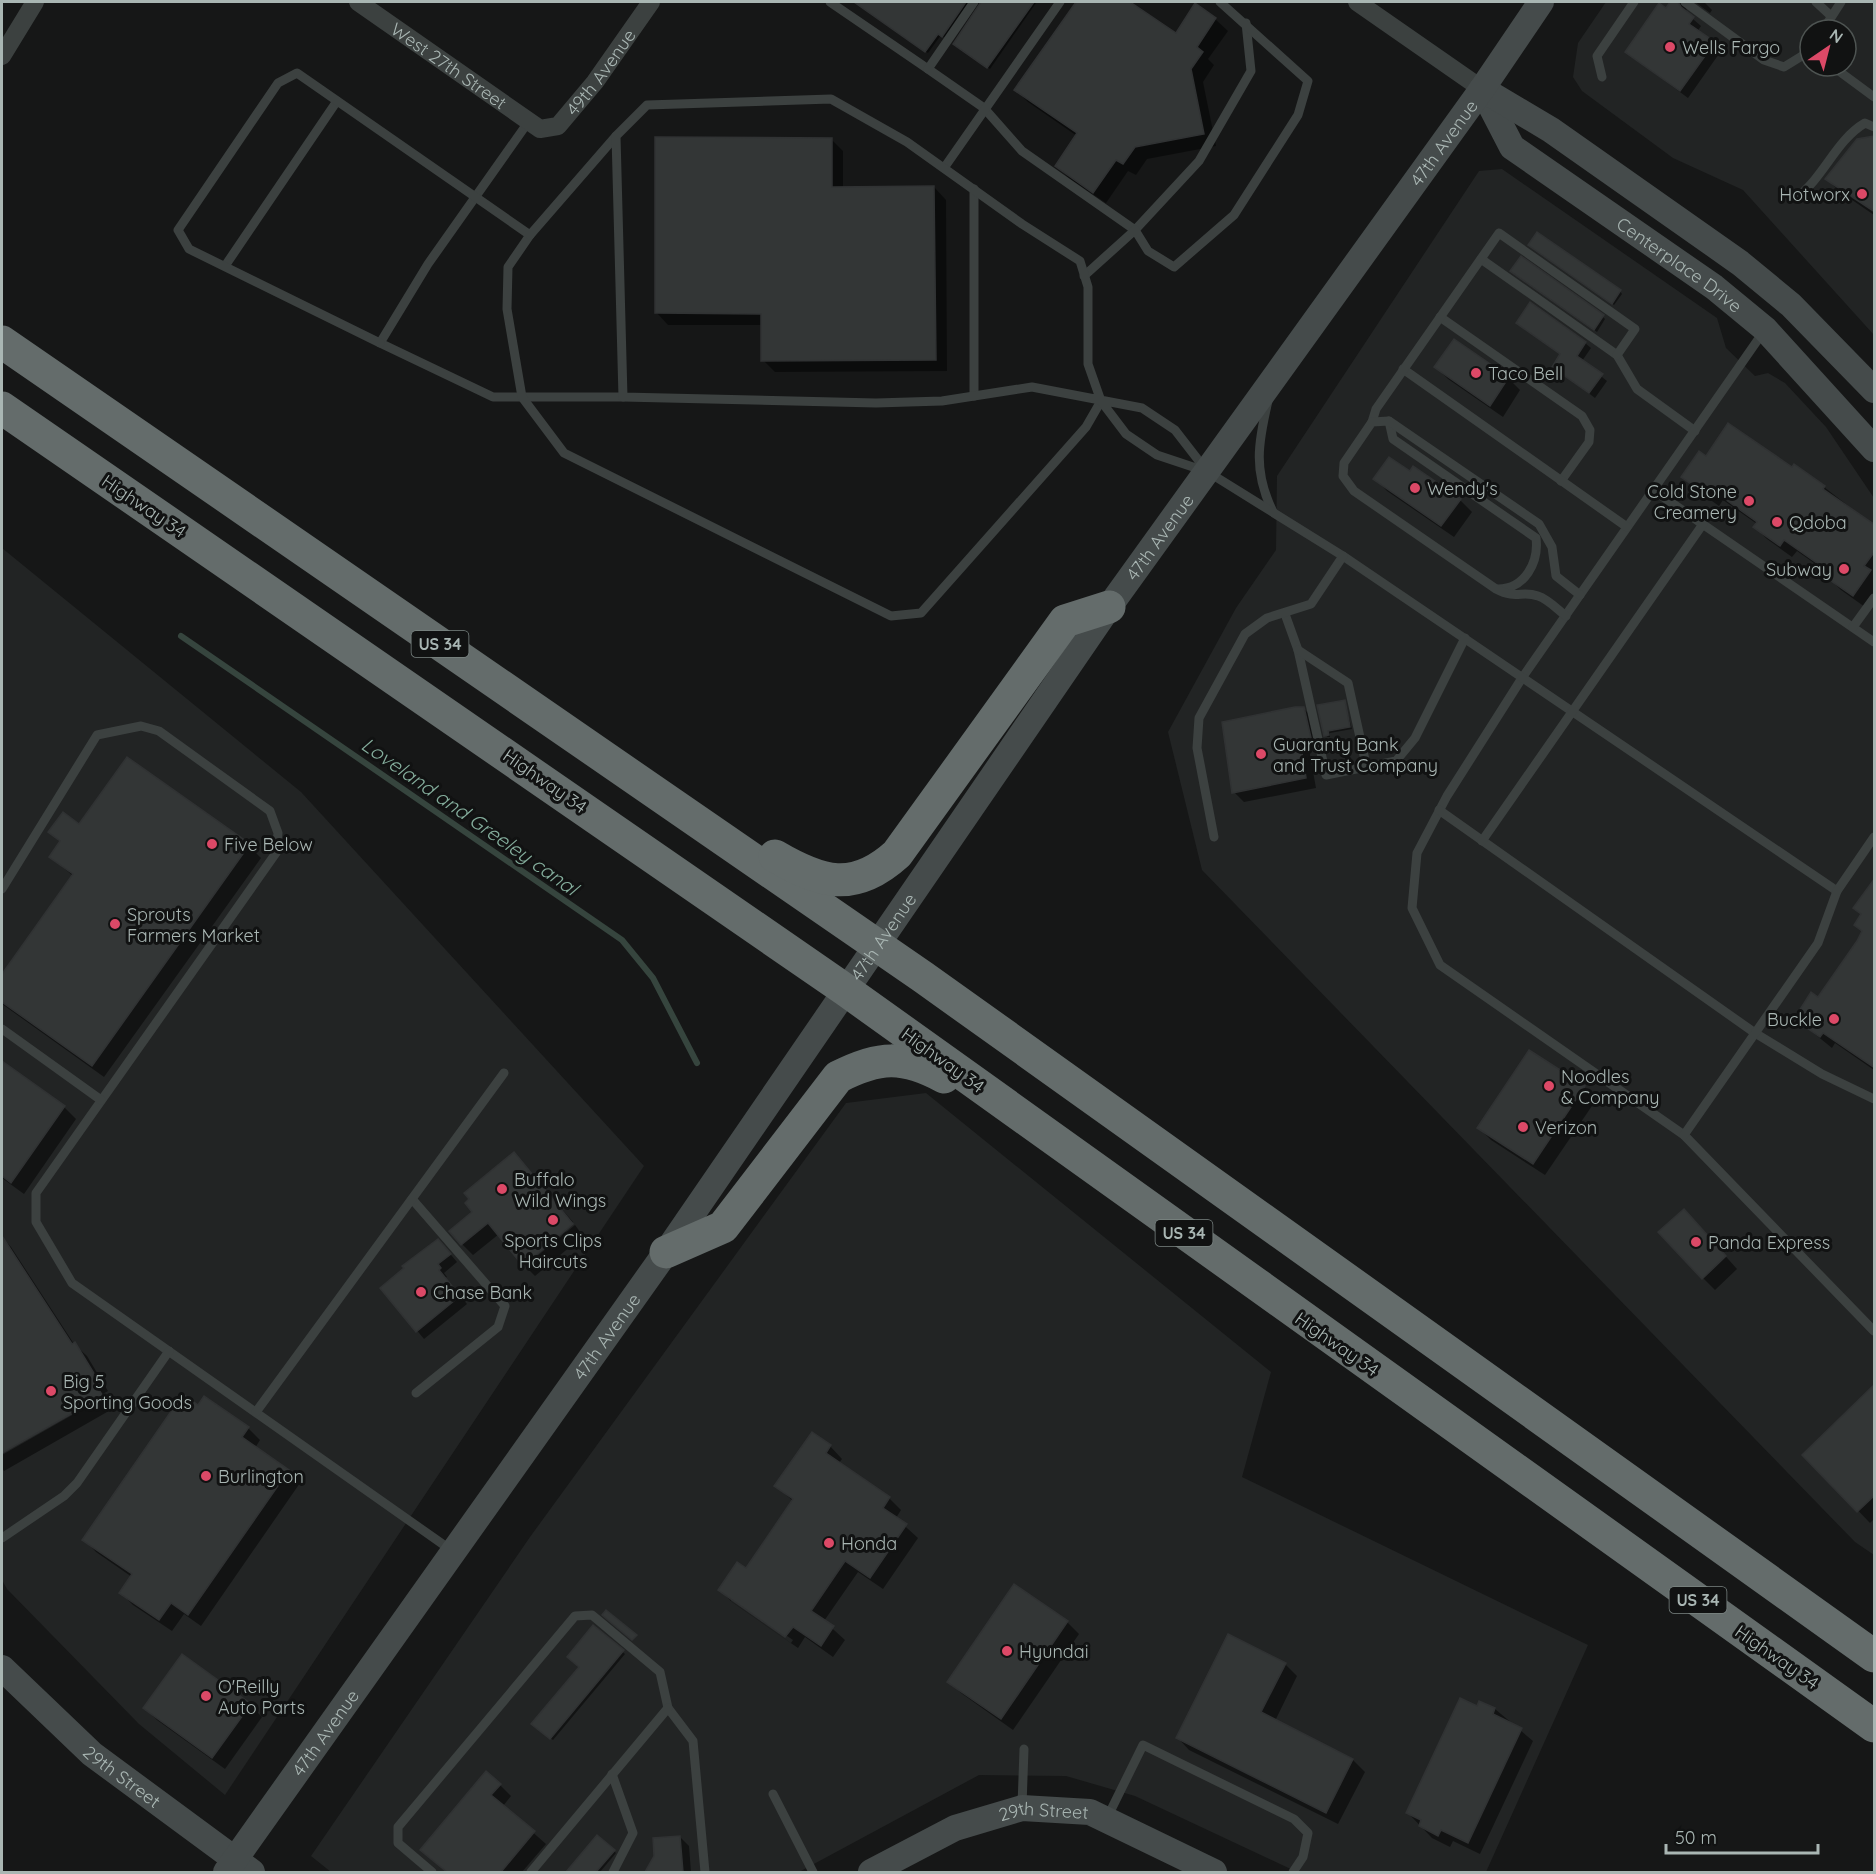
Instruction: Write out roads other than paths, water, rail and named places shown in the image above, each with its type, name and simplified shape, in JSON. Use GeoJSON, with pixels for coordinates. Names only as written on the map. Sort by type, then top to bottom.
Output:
{"type":"FeatureCollection","features":[{"type":"Feature","properties":{"kind":"highway","name":"US 34"},"geometry":{"type":"LineString","coordinates":[[2,342],[878,946],[1875,1656]]}},
{"type":"Feature","properties":{"kind":"highway","name":"Highway 34"},"geometry":{"type":"LineString","coordinates":[[2,408],[847,992],[1875,1726]]}},
{"type":"Feature","properties":{"kind":"highway"},"geometry":{"type":"LineString","coordinates":[[538,711],[784,861],[833,879],[858,879],[883,866],[897,854],[1065,621],[1109,608]]}},
{"type":"Feature","properties":{"kind":"highway"},"geometry":{"type":"LineString","coordinates":[[666,1252],[723,1227],[838,1077],[859,1066],[891,1059],[914,1062],[942,1076],[1100,1172]]}},
{"type":"Feature","properties":{"kind":"main road","name":"47th Avenue"},"geometry":{"type":"LineString","coordinates":[[238,1868],[453,1551],[666,1252],[847,992],[1109,608],[1482,89],[1541,2]]}},
{"type":"Feature","properties":{"kind":"main road","name":"Centerplace Drive"},"geometry":{"type":"LineString","coordinates":[[1482,89],[1512,147],[1714,287],[1765,329],[1875,448]]}},
{"type":"Feature","properties":{"kind":"main road","name":"Centerplace Drive"},"geometry":{"type":"LineString","coordinates":[[1482,89],[1551,130],[1740,263],[1791,305],[1873,386]]}},
{"type":"Feature","properties":{"kind":"main road","name":"29th Street"},"geometry":{"type":"LineString","coordinates":[[2,1668],[92,1754],[238,1868]]}},
{"type":"Feature","properties":{"kind":"main road","name":"29th Street"},"geometry":{"type":"LineString","coordinates":[[871,1872],[955,1828],[1022,1808],[1090,1812],[1208,1871]]}},
{"type":"Feature","properties":{"kind":"street"},"geometry":{"type":"LineString","coordinates":[[2,56],[35,2]]}},
{"type":"Feature","properties":{"kind":"street","name":"West 27th Street"},"geometry":{"type":"LineString","coordinates":[[358,2],[535,125]]}},
{"type":"Feature","properties":{"kind":"street","name":"49th Avenue"},"geometry":{"type":"LineString","coordinates":[[535,125],[558,126],[595,82],[651,2]]}},
{"type":"Feature","properties":{"kind":"street","name":"Centerplace Drive"},"geometry":{"type":"LineString","coordinates":[[1357,2],[1482,89]]}},
{"type":"Feature","properties":{"kind":"lane"},"geometry":{"type":"LineString","coordinates":[[830,2],[984,108],[1022,151],[1135,230],[1148,251],[1174,267],[1234,215],[1298,115],[1308,81],[1220,2]]}},
{"type":"Feature","properties":{"kind":"lane"},"geometry":{"type":"LineString","coordinates":[[928,69],[974,2]]}},
{"type":"Feature","properties":{"kind":"lane"},"geometry":{"type":"LineString","coordinates":[[944,168],[1060,2]]}},
{"type":"Feature","properties":{"kind":"lane"},"geometry":{"type":"LineString","coordinates":[[1602,77],[1597,56],[1634,2]]}},
{"type":"Feature","properties":{"kind":"lane"},"geometry":{"type":"LineString","coordinates":[[1685,2],[1764,60],[1784,67],[1798,58]]}},
{"type":"Feature","properties":{"kind":"lane"},"geometry":{"type":"LineString","coordinates":[[1816,2],[1831,16],[1841,2]]}},
{"type":"Feature","properties":{"kind":"lane"},"geometry":{"type":"LineString","coordinates":[[1084,276],[1135,230],[1199,160],[1251,71],[1246,23]]}},
{"type":"Feature","properties":{"kind":"lane"},"geometry":{"type":"LineString","coordinates":[[530,235],[297,73],[278,83],[178,230],[189,249],[380,344],[493,397],[622,397],[658,400],[876,403],[942,401],[1032,387],[1142,408],[1175,430],[1208,472]]}},
{"type":"Feature","properties":{"kind":"lane"},"geometry":{"type":"LineString","coordinates":[[1849,78],[1875,97]]}},
{"type":"Feature","properties":{"kind":"lane"},"geometry":{"type":"LineString","coordinates":[[1101,401],[1086,427],[921,613],[891,616],[564,453],[522,397],[507,309],[508,267],[530,235],[646,105],[831,99],[907,142],[1080,261],[1088,287],[1088,364],[1101,401],[1126,434],[1149,450],[1208,472],[1343,556],[1837,891]]}},
{"type":"Feature","properties":{"kind":"lane"},"geometry":{"type":"LineString","coordinates":[[225,266],[337,101]]}},
{"type":"Feature","properties":{"kind":"lane"},"geometry":{"type":"LineString","coordinates":[[1797,197],[1810,187],[1853,130],[1864,123],[1875,127]]}},
{"type":"Feature","properties":{"kind":"lane"},"geometry":{"type":"LineString","coordinates":[[380,344],[428,264],[475,197],[535,125]]}},
{"type":"Feature","properties":{"kind":"lane"},"geometry":{"type":"LineString","coordinates":[[616,136],[622,397]]}},
{"type":"Feature","properties":{"kind":"lane"},"geometry":{"type":"LineString","coordinates":[[974,189],[974,396]]}},
{"type":"Feature","properties":{"kind":"lane"},"geometry":{"type":"LineString","coordinates":[[1566,616],[1540,596],[1528,594],[1510,596],[1496,589],[1354,491],[1343,476],[1344,463],[1372,422],[1376,409],[1499,233],[1635,329],[1617,355]]}},
{"type":"Feature","properties":{"kind":"lane"},"geometry":{"type":"LineString","coordinates":[[1481,259],[1617,355],[1637,389],[1695,431]]}},
{"type":"Feature","properties":{"kind":"lane"},"geometry":{"type":"LineString","coordinates":[[1440,317],[1582,416],[1590,430],[1588,442],[1561,481]]}},
{"type":"Feature","properties":{"kind":"lane"},"geometry":{"type":"LineString","coordinates":[[1765,329],[1522,678],[1439,810],[1417,853],[1412,908],[1440,965],[1684,1135],[1875,1331]]}},
{"type":"Feature","properties":{"kind":"lane"},"geometry":{"type":"LineString","coordinates":[[1403,369],[1627,527]]}},
{"type":"Feature","properties":{"kind":"lane"},"geometry":{"type":"LineString","coordinates":[[1273,512],[1262,489],[1259,438],[1274,377]]}},
{"type":"Feature","properties":{"kind":"lane"},"geometry":{"type":"LineString","coordinates":[[1372,422],[1389,421],[1539,524],[1552,547],[1556,576],[1580,595]]}},
{"type":"Feature","properties":{"kind":"lane"},"geometry":{"type":"LineString","coordinates":[[1389,421],[1393,439],[1536,538],[1538,555],[1526,575],[1512,588],[1496,589]]}},
{"type":"Feature","properties":{"kind":"lane"},"geometry":{"type":"LineString","coordinates":[[1653,489],[1875,642]]}},
{"type":"Feature","properties":{"kind":"lane"},"geometry":{"type":"LineString","coordinates":[[1482,841],[1703,524]]}},
{"type":"Feature","properties":{"kind":"lane"},"geometry":{"type":"LineString","coordinates":[[1214,837],[1197,748],[1198,718],[1245,634],[1267,618],[1311,604],[1343,556]]}},
{"type":"Feature","properties":{"kind":"lane"},"geometry":{"type":"LineString","coordinates":[[1853,627],[1875,598]]}},
{"type":"Feature","properties":{"kind":"lane"},"geometry":{"type":"LineString","coordinates":[[1285,614],[1298,650],[1326,775],[1367,769],[1396,761],[1415,738],[1465,639]]}},
{"type":"Feature","properties":{"kind":"lane"},"geometry":{"type":"LineString","coordinates":[[1298,650],[1348,683],[1367,769]]}},
{"type":"Feature","properties":{"kind":"lane"},"geometry":{"type":"LineString","coordinates":[[2,889],[97,735],[141,726],[159,731],[270,811],[278,833],[276,853],[36,1193],[36,1222],[72,1283],[453,1551]]}},
{"type":"Feature","properties":{"kind":"lane"},"geometry":{"type":"LineString","coordinates":[[1439,810],[1755,1033],[1822,1074],[1875,1099]]}},
{"type":"Feature","properties":{"kind":"lane"},"geometry":{"type":"LineString","coordinates":[[1684,1135],[1818,944],[1837,891],[1875,837]]}},
{"type":"Feature","properties":{"kind":"lane"},"geometry":{"type":"LineString","coordinates":[[2,1029],[101,1100]]}},
{"type":"Feature","properties":{"kind":"lane"},"geometry":{"type":"LineString","coordinates":[[256,1412],[504,1073]]}},
{"type":"Feature","properties":{"kind":"lane"},"geometry":{"type":"LineString","coordinates":[[412,1199],[505,1306],[498,1327],[417,1394]]}},
{"type":"Feature","properties":{"kind":"lane"},"geometry":{"type":"LineString","coordinates":[[2,1538],[64,1496],[77,1483],[169,1351]]}},
{"type":"Feature","properties":{"kind":"lane"},"geometry":{"type":"LineString","coordinates":[[432,1872],[398,1843],[398,1827],[576,1616],[592,1615],[660,1672],[668,1708],[693,1741],[705,1872]]}},
{"type":"Feature","properties":{"kind":"lane"},"geometry":{"type":"LineString","coordinates":[[531,1872],[668,1708]]}},
{"type":"Feature","properties":{"kind":"lane"},"geometry":{"type":"LineString","coordinates":[[1106,1820],[1143,1745],[1294,1819],[1308,1833],[1303,1857],[1293,1872]]}},
{"type":"Feature","properties":{"kind":"lane"},"geometry":{"type":"LineString","coordinates":[[1022,1808],[1024,1749]]}},
{"type":"Feature","properties":{"kind":"lane"},"geometry":{"type":"LineString","coordinates":[[612,1774],[633,1833],[613,1872]]}},
{"type":"Feature","properties":{"kind":"lane"},"geometry":{"type":"LineString","coordinates":[[773,1794],[813,1872]]}},
{"type":"Feature","properties":{"kind":"waterway","name":"Loveland and Greeley canal"},"geometry":{"type":"LineString","coordinates":[[181,636],[622,940],[653,978],[697,1063]]}},
{"type":"Feature","properties":{"kind":"place","name":"Wells Fargo"},"geometry":{"type":"Point","coordinates":[1670,47]}},
{"type":"Feature","properties":{"kind":"place","name":"Hotworx"},"geometry":{"type":"Point","coordinates":[1862,194]}},
{"type":"Feature","properties":{"kind":"place","name":"Taco Bell"},"geometry":{"type":"Point","coordinates":[1476,373]}},
{"type":"Feature","properties":{"kind":"place","name":"Wendy's"},"geometry":{"type":"Point","coordinates":[1415,488]}},
{"type":"Feature","properties":{"kind":"place","name":"Cold Stone Creamery"},"geometry":{"type":"Point","coordinates":[1749,501]}},
{"type":"Feature","properties":{"kind":"place","name":"Qdoba"},"geometry":{"type":"Point","coordinates":[1777,522]}},
{"type":"Feature","properties":{"kind":"place","name":"Subway"},"geometry":{"type":"Point","coordinates":[1844,569]}},
{"type":"Feature","properties":{"kind":"place","name":"Guaranty Bank and Trust Company"},"geometry":{"type":"Point","coordinates":[1261,754]}},
{"type":"Feature","properties":{"kind":"place","name":"Five Below"},"geometry":{"type":"Point","coordinates":[212,844]}},
{"type":"Feature","properties":{"kind":"place","name":"Sprouts Farmers Market"},"geometry":{"type":"Point","coordinates":[115,924]}},
{"type":"Feature","properties":{"kind":"place","name":"Buckle"},"geometry":{"type":"Point","coordinates":[1834,1019]}},
{"type":"Feature","properties":{"kind":"place","name":"Noodles & Company"},"geometry":{"type":"Point","coordinates":[1549,1086]}},
{"type":"Feature","properties":{"kind":"place","name":"Verizon"},"geometry":{"type":"Point","coordinates":[1523,1127]}},
{"type":"Feature","properties":{"kind":"place","name":"Buffalo Wild Wings"},"geometry":{"type":"Point","coordinates":[502,1189]}},
{"type":"Feature","properties":{"kind":"place","name":"Sports Clips Haircuts"},"geometry":{"type":"Point","coordinates":[553,1220]}},
{"type":"Feature","properties":{"kind":"place","name":"Panda Express"},"geometry":{"type":"Point","coordinates":[1696,1242]}},
{"type":"Feature","properties":{"kind":"place","name":"Chase Bank"},"geometry":{"type":"Point","coordinates":[421,1292]}},
{"type":"Feature","properties":{"kind":"place","name":"Big 5 Sporting Goods"},"geometry":{"type":"Point","coordinates":[51,1391]}},
{"type":"Feature","properties":{"kind":"place","name":"Burlington"},"geometry":{"type":"Point","coordinates":[206,1476]}},
{"type":"Feature","properties":{"kind":"place","name":"Honda"},"geometry":{"type":"Point","coordinates":[829,1543]}},
{"type":"Feature","properties":{"kind":"place","name":"Hyundai"},"geometry":{"type":"Point","coordinates":[1007,1651]}},
{"type":"Feature","properties":{"kind":"place","name":"O'Reilly Auto Parts"},"geometry":{"type":"Point","coordinates":[206,1696]}}]}
